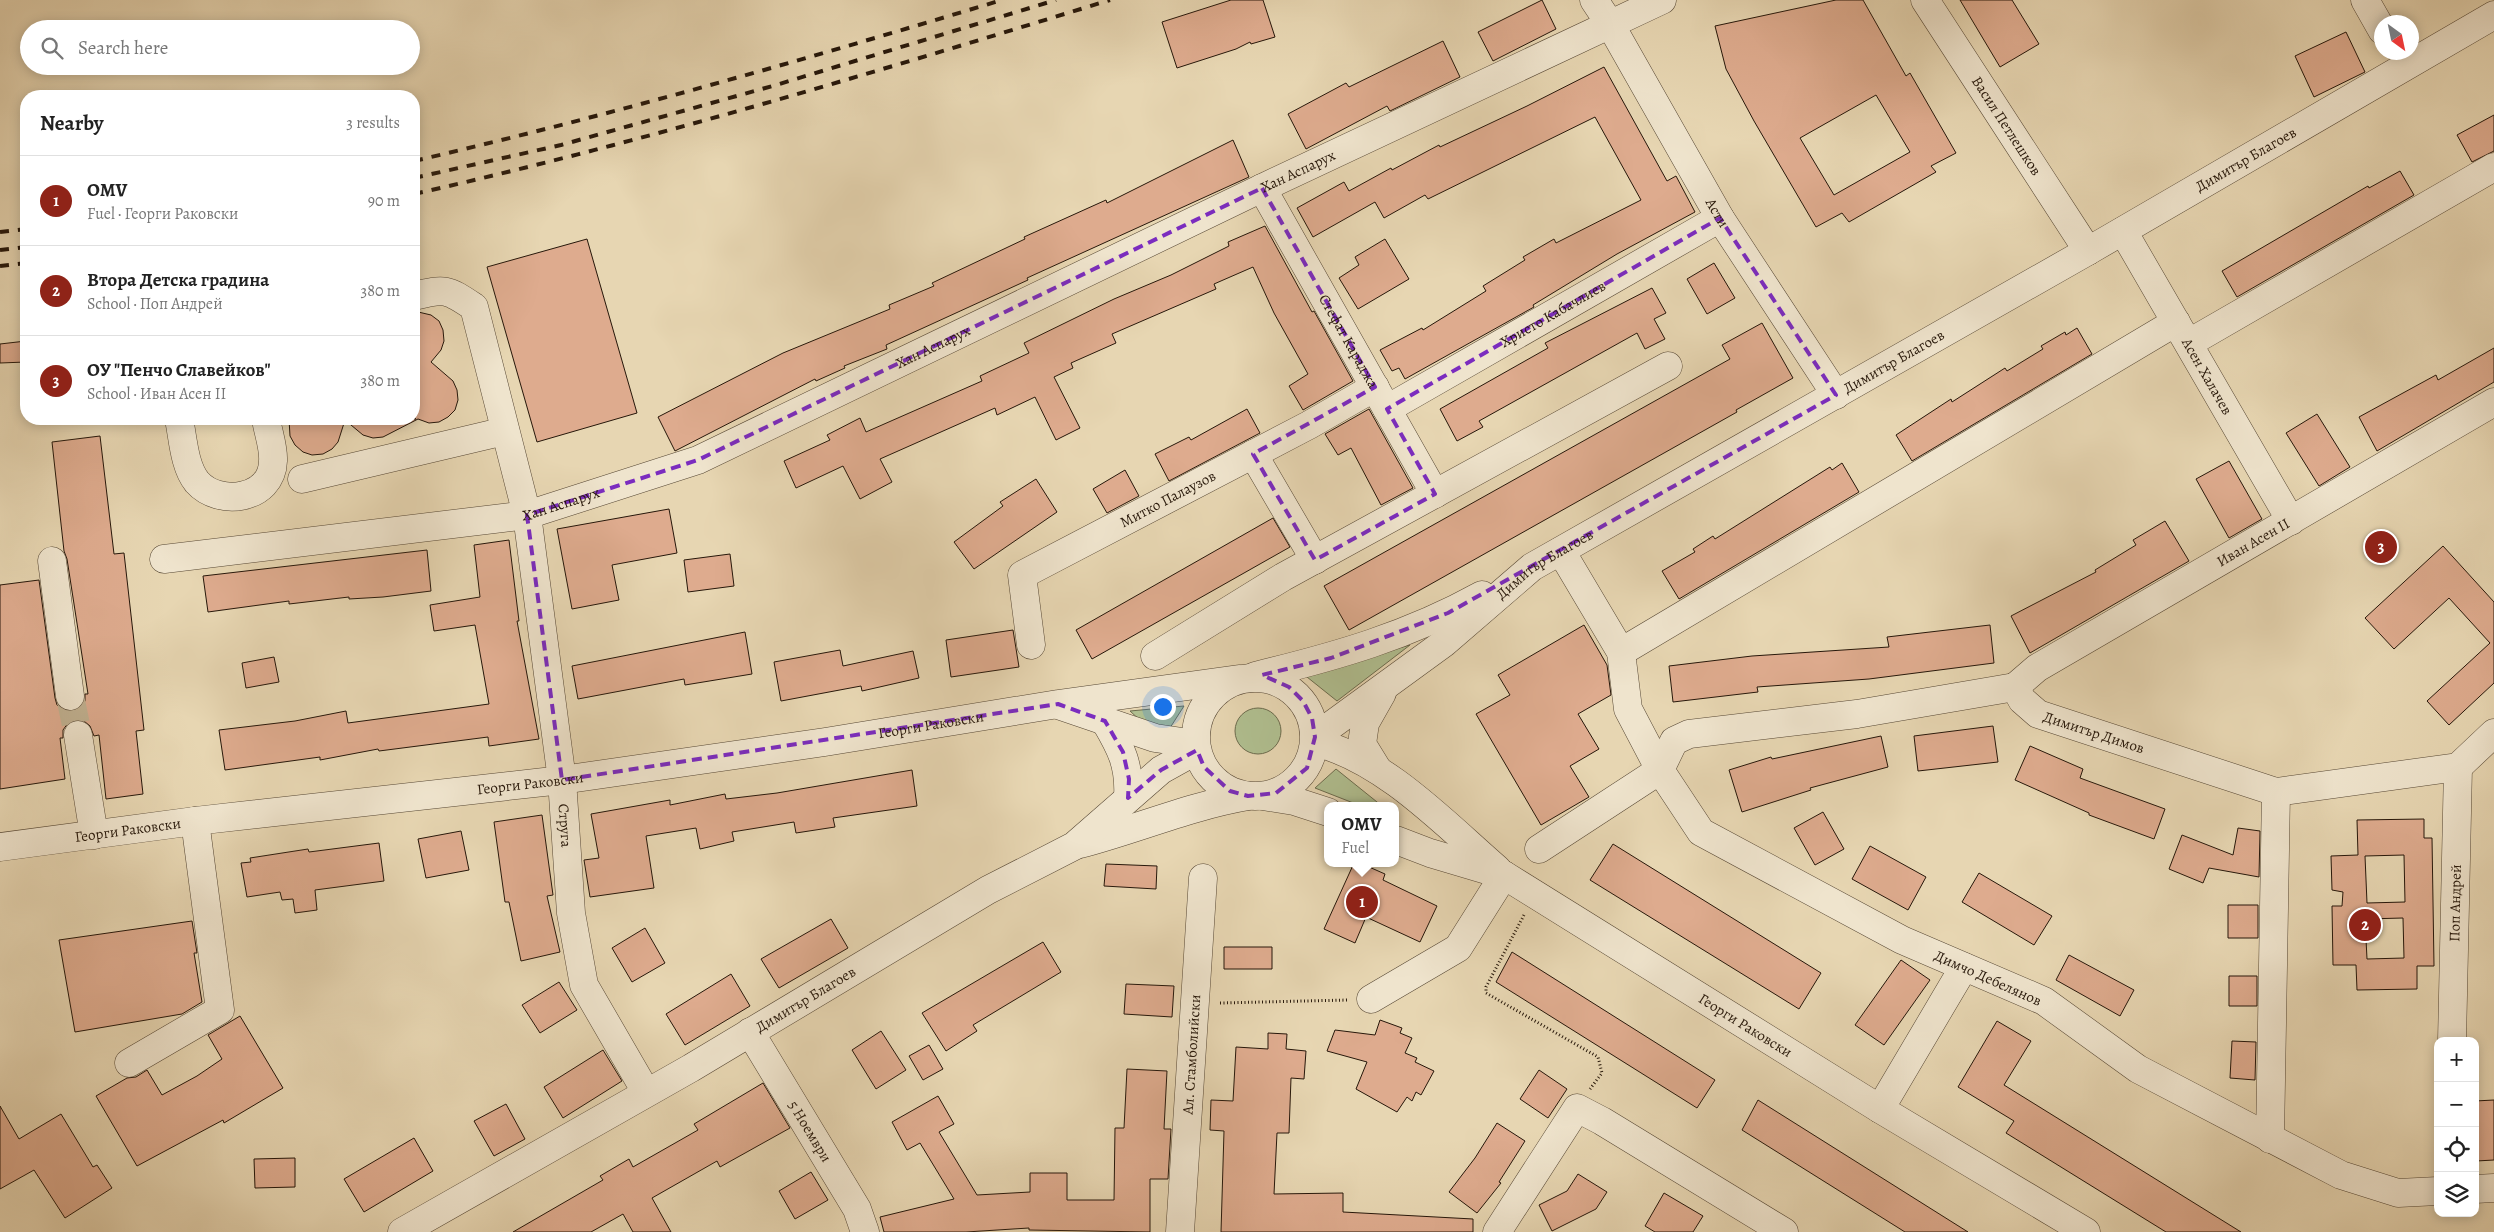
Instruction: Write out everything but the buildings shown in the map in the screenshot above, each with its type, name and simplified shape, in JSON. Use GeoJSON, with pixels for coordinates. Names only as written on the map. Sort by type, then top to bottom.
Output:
{"type":"FeatureCollection","features":[{"type":"Feature","properties":{"kind":"street","name":"Асти"},"geometry":{"type":"LineString","coordinates":[[1594,0],[1610,24],[1720,218],[1836,395]]}},
{"type":"Feature","properties":{"kind":"street","name":"Хан Аспарух"},"geometry":{"type":"LineString","coordinates":[[164,559],[526,515],[698,460],[1262,188],[1662,0]]}},
{"type":"Feature","properties":{"kind":"street","name":"Васил Петлешков"},"geometry":{"type":"LineString","coordinates":[[1925,0],[2088,252]]}},
{"type":"Feature","properties":{"kind":"street"},"geometry":{"type":"LineString","coordinates":[[2366,0],[2374,15]]}},
{"type":"Feature","properties":{"kind":"street","name":"Димитър Благоев"},"geometry":{"type":"LineString","coordinates":[[1315,740],[1444,643],[1532,567],[2124,231],[2397,61],[2494,15]]}},
{"type":"Feature","properties":{"kind":"street"},"geometry":{"type":"LineString","coordinates":[[1561,551],[1621,652],[2183,332],[2494,167]]}},
{"type":"Feature","properties":{"kind":"street","name":"Стефат Караджа"},"geometry":{"type":"LineString","coordinates":[[1262,188],[1435,494]]}},
{"type":"Feature","properties":{"kind":"street","name":"Христо Кабачлиев"},"geometry":{"type":"LineString","coordinates":[[1381,398],[1720,218]]}},
{"type":"Feature","properties":{"kind":"street","name":"Асен Халачев"},"geometry":{"type":"LineString","coordinates":[[2124,231],[2291,521]]}},
{"type":"Feature","properties":{"kind":"street","name":"Струга"},"geometry":{"type":"LineString","coordinates":[[420,295],[435,291],[450,291],[474,307],[526,515],[562,780],[571,913],[584,984],[646,1092]]}},
{"type":"Feature","properties":{"kind":"street"},"geometry":{"type":"LineString","coordinates":[[1155,656],[1315,560],[1668,366]]}},
{"type":"Feature","properties":{"kind":"street","name":"Митко Палаузов"},"geometry":{"type":"LineString","coordinates":[[1030,645],[1022,576],[1253,454],[1381,398]]}},
{"type":"Feature","properties":{"kind":"street","name":"Иван Асен II"},"geometry":{"type":"LineString","coordinates":[[2015,687],[2037,668],[2494,402]]}},
{"type":"Feature","properties":{"kind":"street"},"geometry":{"type":"LineString","coordinates":[[180,425],[188,465],[196,481],[208,492],[224,498],[241,497],[249,494],[268,478],[274,461],[267,425]]}},
{"type":"Feature","properties":{"kind":"street"},"geometry":{"type":"LineString","coordinates":[[302,479],[505,431]]}},
{"type":"Feature","properties":{"kind":"street"},"geometry":{"type":"LineString","coordinates":[[1253,454],[1315,560]]}},
{"type":"Feature","properties":{"kind":"street"},"geometry":{"type":"LineString","coordinates":[[52,561],[70,696]]}},
{"type":"Feature","properties":{"kind":"street"},"geometry":{"type":"LineString","coordinates":[[1324,811],[1294,801],[1230,791],[1215,781],[1204,767],[1197,747],[1196,727],[1201,711],[1211,697],[1224,686],[1245,678],[1331,658],[1399,635],[1448,614],[1532,567]]}},
{"type":"Feature","properties":{"kind":"street","name":"Димчо Дебелянов"},"geometry":{"type":"LineString","coordinates":[[1621,652],[1628,708],[1660,770],[1701,832],[1902,940],[2044,1001],[2138,1069],[2341,1176],[2398,1193],[2434,1191]]}},
{"type":"Feature","properties":{"kind":"street"},"geometry":{"type":"LineString","coordinates":[[1074,846],[1123,833],[1207,804],[1276,793],[1298,778],[1306,768],[1315,740],[1312,718],[1303,701],[1289,687],[1271,679],[1245,678]]}},
{"type":"Feature","properties":{"kind":"street","name":"Георги Раковски"},"geometry":{"type":"LineString","coordinates":[[0,848],[195,821],[562,780],[816,744],[1058,704],[1245,678]]}},
{"type":"Feature","properties":{"kind":"street"},"geometry":{"type":"LineString","coordinates":[[1378,770],[1362,744],[1365,723],[1386,687]]}},
{"type":"Feature","properties":{"kind":"street"},"geometry":{"type":"LineString","coordinates":[[1539,848],[1660,770],[1674,741],[1689,734],[1857,714],[2015,687]]}},
{"type":"Feature","properties":{"kind":"street","name":"Димитър Димов"},"geometry":{"type":"LineString","coordinates":[[2015,687],[2022,700],[2038,714],[2276,792],[2458,767]]}},
{"type":"Feature","properties":{"kind":"street","name":"Георги Раковски"},"geometry":{"type":"LineString","coordinates":[[1058,704],[1155,738],[1197,747]]}},
{"type":"Feature","properties":{"kind":"street"},"geometry":{"type":"LineString","coordinates":[[1105,721],[1123,752],[1129,779],[1128,798]]}},
{"type":"Feature","properties":{"kind":"street"},"geometry":{"type":"LineString","coordinates":[[2458,767],[2494,733]]}},
{"type":"Feature","properties":{"kind":"street"},"geometry":{"type":"LineString","coordinates":[[78,736],[94,835]]}},
{"type":"Feature","properties":{"kind":"street"},"geometry":{"type":"LineString","coordinates":[[1315,740],[1378,770],[1433,813],[1504,875],[1458,948],[1371,999]]}},
{"type":"Feature","properties":{"kind":"street","name":"Димитър Благоев"},"geometry":{"type":"LineString","coordinates":[[402,1232],[750,1032],[988,890],[1074,846],[1161,770],[1197,747]]}},
{"type":"Feature","properties":{"kind":"street","name":"Поп Андрей"},"geometry":{"type":"LineString","coordinates":[[2452,1037],[2458,767]]}},
{"type":"Feature","properties":{"kind":"street"},"geometry":{"type":"LineString","coordinates":[[2270,1139],[2276,792]]}},
{"type":"Feature","properties":{"kind":"street"},"geometry":{"type":"LineString","coordinates":[[129,1063],[220,1010],[195,821]]}},
{"type":"Feature","properties":{"kind":"street","name":"Георги Раковски"},"geometry":{"type":"LineString","coordinates":[[1399,841],[1430,854],[1504,875],[1880,1109],[2086,1232]]}},
{"type":"Feature","properties":{"kind":"street","name":"Ал. Стамболийски"},"geometry":{"type":"LineString","coordinates":[[1180,1232],[1203,878]]}},
{"type":"Feature","properties":{"kind":"street"},"geometry":{"type":"LineString","coordinates":[[1880,1109],[1964,966]]}},
{"type":"Feature","properties":{"kind":"street","name":"5 Ноември"},"geometry":{"type":"LineString","coordinates":[[750,1032],[857,1209],[865,1232]]}},
{"type":"Feature","properties":{"kind":"street"},"geometry":{"type":"LineString","coordinates":[[1497,1232],[1577,1108],[1602,1121],[1784,1232]]}},
{"type":"Feature","properties":{"kind":"street"},"geometry":{"type":"LineString","coordinates":[[2479,1189],[2494,1188]]}},
{"type":"Feature","properties":{"kind":"path"},"geometry":{"type":"LineString","coordinates":[[1534,893],[1486,987],[1486,993],[1598,1057],[1602,1073],[1577,1108]]}},
{"type":"Feature","properties":{"kind":"path"},"geometry":{"type":"LineString","coordinates":[[1195,1004],[1371,999]]}},
{"type":"Feature","properties":{"kind":"highlighted area"},"geometry":{"type":"Polygon","coordinates":[[[1262,188],[1375,387],[1253,454],[1315,560],[1435,494],[1387,409],[1720,218],[1836,395],[1448,613],[1331,658],[1262,675],[1289,687],[1303,701],[1312,718],[1315,737],[1307,768],[1276,793],[1248,796],[1230,791],[1204,767],[1197,750],[1161,770],[1128,798],[1129,779],[1123,752],[1105,721],[1058,704],[562,780],[527,515],[698,460],[1262,188]]]}},
{"type":"Feature","properties":{"kind":"green space"},"geometry":{"type":"Polygon","coordinates":[[[1410,645],[1337,701],[1302,673],[1410,645]]]}},
{"type":"Feature","properties":{"kind":"green space"},"geometry":{"type":"Polygon","coordinates":[[[1184,706],[1168,731],[1142,722],[1130,711],[1184,706]]]}},
{"type":"Feature","properties":{"kind":"green space"},"geometry":{"type":"Polygon","coordinates":[[[1258,708],[1271,712],[1277,718],[1281,731],[1277,744],[1271,750],[1258,754],[1245,750],[1239,744],[1235,731],[1239,718],[1245,712],[1258,708]]]}},
{"type":"Feature","properties":{"kind":"green space"},"geometry":{"type":"Polygon","coordinates":[[[1336,769],[1377,802],[1351,802],[1315,788],[1336,769]]]}},
{"type":"Feature","properties":{"kind":"tunnel"},"geometry":{"type":"LineString","coordinates":[[70,696],[78,735]]}},
{"type":"Feature","properties":{"kind":"railway"},"geometry":{"type":"LineString","coordinates":[[420,160],[562,125],[709,85],[856,44],[1002,0]]}},
{"type":"Feature","properties":{"kind":"railway"},"geometry":{"type":"LineString","coordinates":[[420,177],[561,145],[776,85],[1056,0]]}},
{"type":"Feature","properties":{"kind":"railway"},"geometry":{"type":"LineString","coordinates":[[420,193],[589,151],[764,104],[1110,0]]}},
{"type":"Feature","properties":{"kind":"railway"},"geometry":{"type":"LineString","coordinates":[[0,232],[20,230]]}},
{"type":"Feature","properties":{"kind":"railway"},"geometry":{"type":"LineString","coordinates":[[0,250],[20,248]]}},
{"type":"Feature","properties":{"kind":"railway"},"geometry":{"type":"LineString","coordinates":[[0,266],[20,264]]}},
{"type":"Feature","properties":{"kind":"place","name":"ОУ \"Пенчо Славейков\""},"geometry":{"type":"Point","coordinates":[2381,547]}},
{"type":"Feature","properties":{"kind":"place","name":"OMV"},"geometry":{"type":"Point","coordinates":[1362,902]}},
{"type":"Feature","properties":{"kind":"place","name":"Втора Детска градина"},"geometry":{"type":"Point","coordinates":[2365,925]}}]}
